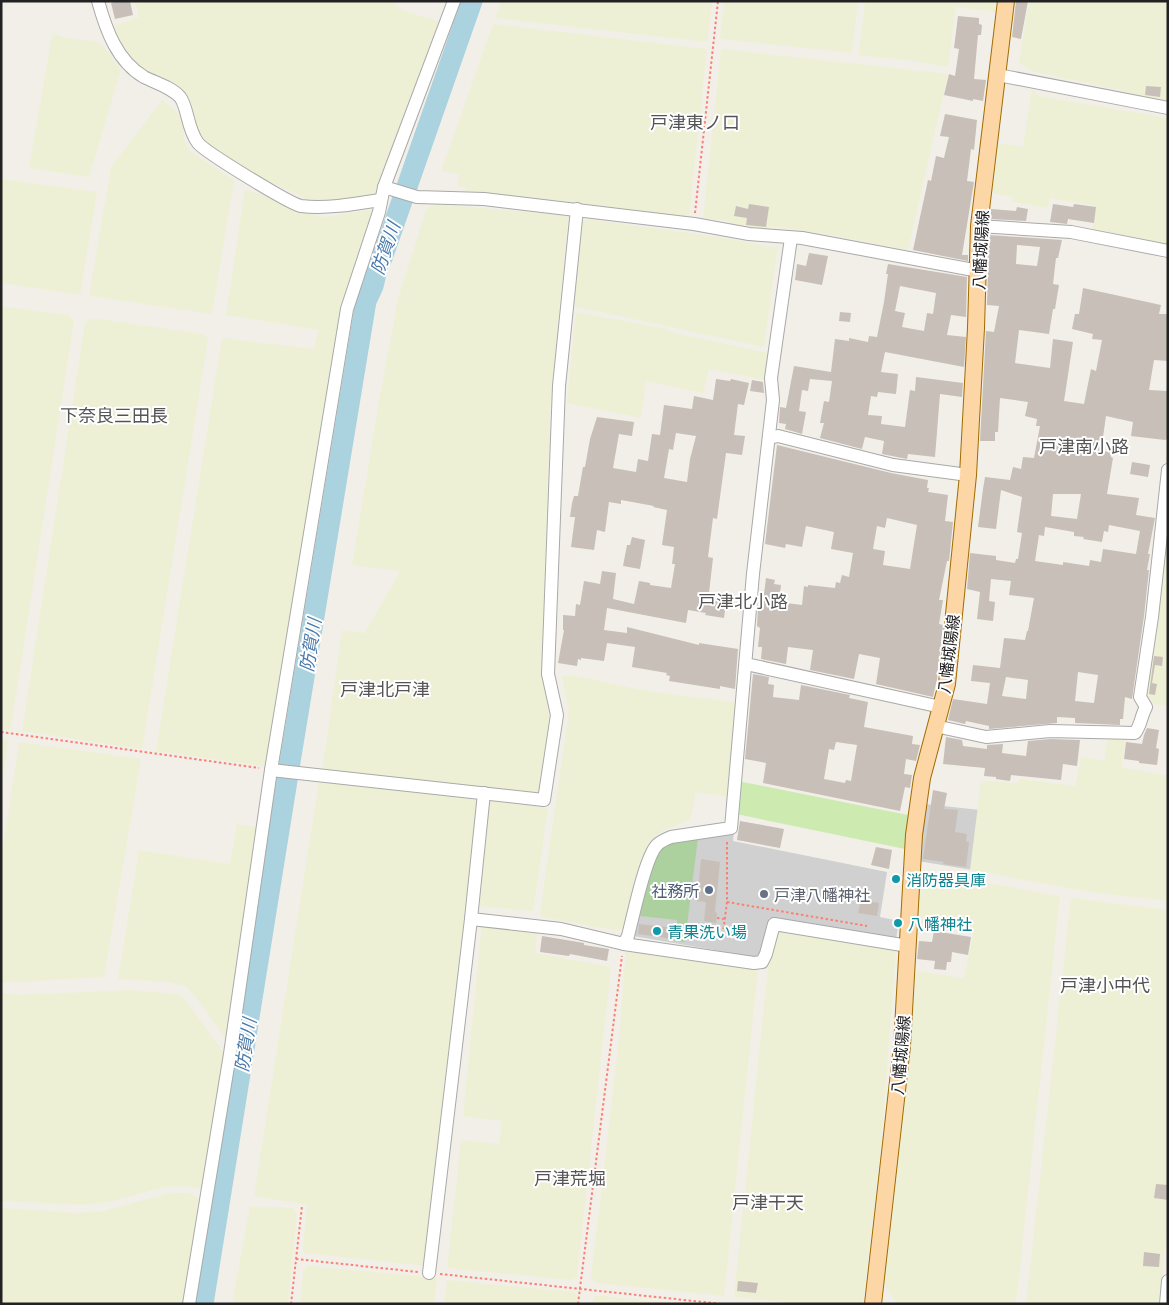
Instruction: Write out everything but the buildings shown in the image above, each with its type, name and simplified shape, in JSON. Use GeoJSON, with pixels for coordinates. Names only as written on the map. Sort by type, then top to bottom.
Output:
{"type":"FeatureCollection","features":[{"type":"Feature","properties":{"kind":"main road","name":"八幡城陽線"},"geometry":{"type":"LineString","coordinates":[[873,1304],[902,1046],[914,836],[922,778],[947,684],[968,475],[979,271],[979,226],[1006,1]]}},
{"type":"Feature","properties":{"kind":"street"},"geometry":{"type":"LineString","coordinates":[[98,1],[114,45],[123,59],[143,76],[171,90],[182,99],[191,132],[200,145],[243,174],[298,205],[316,207],[380,200]]}},
{"type":"Feature","properties":{"kind":"street"},"geometry":{"type":"LineString","coordinates":[[190,1304],[230,1054],[271,770],[347,309],[379,212],[380,200],[387,188],[454,1]]}},
{"type":"Feature","properties":{"kind":"street"},"geometry":{"type":"LineString","coordinates":[[998,75],[1168,108]]}},
{"type":"Feature","properties":{"kind":"street"},"geometry":{"type":"LineString","coordinates":[[387,188],[417,197],[484,198],[694,224],[749,234],[802,238],[979,271]]}},
{"type":"Feature","properties":{"kind":"street"},"geometry":{"type":"LineString","coordinates":[[271,770],[544,800],[557,715],[548,674],[559,386],[577,209]]}},
{"type":"Feature","properties":{"kind":"street"},"geometry":{"type":"LineString","coordinates":[[979,226],[1071,232],[1168,252]]}},
{"type":"Feature","properties":{"kind":"street"},"geometry":{"type":"LineString","coordinates":[[624,944],[628,936],[646,869],[656,846],[663,840],[671,837],[731,828],[753,574],[773,400],[771,378],[791,238]]}},
{"type":"Feature","properties":{"kind":"street"},"geometry":{"type":"LineString","coordinates":[[769,438],[778,436],[893,465],[968,475]]}},
{"type":"Feature","properties":{"kind":"street"},"geometry":{"type":"LineString","coordinates":[[935,726],[986,737],[1050,731],[1134,733],[1139,727],[1146,707],[1140,696],[1152,617],[1168,470]]}},
{"type":"Feature","properties":{"kind":"street"},"geometry":{"type":"LineString","coordinates":[[746,664],[941,707]]}},
{"type":"Feature","properties":{"kind":"street"},"geometry":{"type":"LineString","coordinates":[[429,1273],[484,793]]}},
{"type":"Feature","properties":{"kind":"street"},"geometry":{"type":"LineString","coordinates":[[471,919],[561,929],[624,944],[754,963],[762,962],[774,924],[908,946]]}},
{"type":"Feature","properties":{"kind":"street"},"geometry":{"type":"LineString","coordinates":[[1166,1304],[1168,1282]]}},
{"type":"Feature","properties":{"kind":"path"},"geometry":{"type":"LineString","coordinates":[[694,224],[718,1]]}},
{"type":"Feature","properties":{"kind":"path"},"geometry":{"type":"LineString","coordinates":[[1,732],[271,770]]}},
{"type":"Feature","properties":{"kind":"path"},"geometry":{"type":"LineString","coordinates":[[712,931],[723,933],[726,902],[727,829]]}},
{"type":"Feature","properties":{"kind":"path"},"geometry":{"type":"LineString","coordinates":[[726,902],[869,926]]}},
{"type":"Feature","properties":{"kind":"path"},"geometry":{"type":"LineString","coordinates":[[717,918],[725,919]]}},
{"type":"Feature","properties":{"kind":"path"},"geometry":{"type":"LineString","coordinates":[[578,1304],[624,944]]}},
{"type":"Feature","properties":{"kind":"path"},"geometry":{"type":"LineString","coordinates":[[291,1304],[302,1206]]}},
{"type":"Feature","properties":{"kind":"path"},"geometry":{"type":"LineString","coordinates":[[296,1259],[722,1304]]}},
{"type":"Feature","properties":{"kind":"shaded area"},"geometry":{"type":"Polygon","coordinates":[[[925,804],[980,810],[972,870],[918,861],[925,804]]]}},
{"type":"Feature","properties":{"kind":"shaded area","name":"戸津八幡神社"},"geometry":{"type":"Polygon","coordinates":[[[734,832],[733,841],[887,872],[880,917],[899,921],[896,940],[769,918],[762,952],[755,957],[633,936],[650,869],[661,845],[734,832]]]}},
{"type":"Feature","properties":{"kind":"green space"},"geometry":{"type":"Polygon","coordinates":[[[135,1],[391,1],[404,11],[441,22],[380,196],[320,206],[276,184],[259,182],[203,148],[193,117],[128,56],[113,26],[139,17],[135,1]]]}},
{"type":"Feature","properties":{"kind":"green space"},"geometry":{"type":"Polygon","coordinates":[[[501,1],[712,1],[707,42],[495,18],[501,1]]]}},
{"type":"Feature","properties":{"kind":"green space"},"geometry":{"type":"Polygon","coordinates":[[[724,1],[858,1],[852,53],[720,39],[724,1]]]}},
{"type":"Feature","properties":{"kind":"green space"},"geometry":{"type":"Polygon","coordinates":[[[865,1],[996,1],[995,12],[956,7],[948,67],[915,61],[859,55],[865,1]]]}},
{"type":"Feature","properties":{"kind":"green space"},"geometry":{"type":"Polygon","coordinates":[[[1029,1],[1168,1],[1168,103],[1031,71],[1019,62],[1029,1]]]}},
{"type":"Feature","properties":{"kind":"green space"},"geometry":{"type":"Polygon","coordinates":[[[493,24],[707,49],[689,218],[505,195],[465,192],[465,187],[458,186],[459,174],[441,171],[493,24]]]}},
{"type":"Feature","properties":{"kind":"green space"},"geometry":{"type":"Polygon","coordinates":[[[54,34],[71,39],[96,41],[105,48],[121,70],[89,177],[29,168],[51,41],[54,34]]]}},
{"type":"Feature","properties":{"kind":"green space"},"geometry":{"type":"Polygon","coordinates":[[[721,49],[948,74],[908,250],[836,236],[770,226],[769,230],[730,224],[729,221],[703,218],[721,49]]]}},
{"type":"Feature","properties":{"kind":"green space"},"geometry":{"type":"Polygon","coordinates":[[[1032,89],[1039,96],[1168,118],[1168,248],[1092,232],[1095,206],[1050,198],[1048,208],[1013,202],[1013,197],[990,193],[998,143],[1023,147],[1032,89]]]}},
{"type":"Feature","properties":{"kind":"green space"},"geometry":{"type":"Polygon","coordinates":[[[162,100],[180,115],[184,127],[184,139],[190,151],[235,181],[212,314],[89,296],[111,167],[162,100]]]}},
{"type":"Feature","properties":{"kind":"green space"},"geometry":{"type":"Polygon","coordinates":[[[1,179],[97,192],[80,295],[1,283],[1,179]]]}},
{"type":"Feature","properties":{"kind":"green space"},"geometry":{"type":"Polygon","coordinates":[[[245,189],[254,193],[274,194],[318,216],[324,217],[376,209],[351,295],[271,767],[156,751],[222,338],[314,349],[318,330],[226,315],[245,189]]]}},
{"type":"Feature","properties":{"kind":"green space"},"geometry":{"type":"Polygon","coordinates":[[[432,204],[567,215],[568,218],[550,411],[542,674],[550,721],[539,794],[322,772],[342,630],[365,633],[400,571],[352,565],[398,299],[426,210],[432,204]]]}},
{"type":"Feature","properties":{"kind":"green space"},"geometry":{"type":"Polygon","coordinates":[[[587,219],[719,237],[775,247],[778,244],[764,347],[572,306],[581,223],[587,219]]]}},
{"type":"Feature","properties":{"kind":"green space"},"geometry":{"type":"Polygon","coordinates":[[[1,306],[69,315],[74,321],[11,727],[9,729],[1,729],[1,306]]]}},
{"type":"Feature","properties":{"kind":"green space"},"geometry":{"type":"Polygon","coordinates":[[[576,312],[666,329],[674,333],[769,353],[765,380],[709,369],[703,393],[646,381],[641,418],[567,403],[576,312]]]}},
{"type":"Feature","properties":{"kind":"green space"},"geometry":{"type":"Polygon","coordinates":[[[92,318],[203,334],[208,339],[142,749],[22,731],[85,323],[92,318]]]}},
{"type":"Feature","properties":{"kind":"green space"},"geometry":{"type":"Polygon","coordinates":[[[1168,523],[1168,706],[1150,702],[1143,696],[1168,523]]]}},
{"type":"Feature","properties":{"kind":"green space"},"geometry":{"type":"Polygon","coordinates":[[[567,675],[647,691],[733,702],[736,705],[728,797],[696,792],[690,820],[662,831],[652,841],[640,868],[623,928],[618,931],[542,917],[540,913],[569,711],[562,676],[567,675]]]}},
{"type":"Feature","properties":{"kind":"green space"},"geometry":{"type":"Polygon","coordinates":[[[1108,736],[1126,737],[1121,767],[1168,776],[1168,901],[1085,891],[970,870],[981,781],[1017,783],[1021,779],[1075,786],[1081,757],[1104,760],[1108,736]]]}},
{"type":"Feature","properties":{"kind":"green space"},"geometry":{"type":"Polygon","coordinates":[[[1,739],[8,742],[1,785],[1,739]]]}},
{"type":"Feature","properties":{"kind":"green space"},"geometry":{"type":"Polygon","coordinates":[[[19,742],[141,759],[104,977],[1,983],[1,860],[19,742]]]}},
{"type":"Feature","properties":{"kind":"green space"},"geometry":{"type":"Polygon","coordinates":[[[319,781],[471,796],[477,802],[426,1266],[305,1253],[303,1251],[307,1205],[254,1196],[319,781]]]}},
{"type":"Feature","properties":{"kind":"green space"},"geometry":{"type":"Polygon","coordinates":[[[738,781],[908,815],[905,849],[736,814],[738,781]]]}},
{"type":"Feature","properties":{"kind":"green space"},"geometry":{"type":"Polygon","coordinates":[[[491,801],[548,808],[533,911],[478,906],[488,812],[491,801]]]}},
{"type":"Feature","properties":{"kind":"green space"},"geometry":{"type":"Polygon","coordinates":[[[237,824],[260,828],[227,1040],[194,995],[185,986],[168,982],[118,979],[139,850],[230,864],[237,824]]]}},
{"type":"Feature","properties":{"kind":"green space"},"geometry":{"type":"Polygon","coordinates":[[[698,838],[685,942],[674,941],[677,920],[640,916],[650,869],[662,845],[698,838]]]}},
{"type":"Feature","properties":{"kind":"green space"},"geometry":{"type":"Polygon","coordinates":[[[919,871],[1060,896],[1016,1304],[898,1304],[883,1284],[910,1057],[916,971],[964,978],[973,934],[919,924],[919,871]]]}},
{"type":"Feature","properties":{"kind":"green space"},"geometry":{"type":"Polygon","coordinates":[[[1071,898],[1168,910],[1168,1219],[1159,1304],[1026,1304],[1071,898]]]}},
{"type":"Feature","properties":{"kind":"green space"},"geometry":{"type":"Polygon","coordinates":[[[482,923],[538,929],[535,953],[611,967],[577,1277],[570,1280],[447,1268],[461,1140],[499,1144],[502,1121],[463,1116],[482,923]]]}},
{"type":"Feature","properties":{"kind":"green space"},"geometry":{"type":"Polygon","coordinates":[[[775,929],[896,950],[881,1146],[863,1304],[799,1304],[734,1297],[768,967],[775,929]]]}},
{"type":"Feature","properties":{"kind":"green space"},"geometry":{"type":"Polygon","coordinates":[[[626,948],[671,957],[758,969],[724,1296],[596,1283],[591,1277],[619,1039],[626,948]]]}},
{"type":"Feature","properties":{"kind":"green space"},"geometry":{"type":"Polygon","coordinates":[[[132,990],[177,994],[183,997],[223,1052],[228,1051],[205,1189],[186,1186],[164,1187],[108,1202],[85,1205],[1,1201],[1,993],[17,995],[132,990]]]}},
{"type":"Feature","properties":{"kind":"green space"},"geometry":{"type":"Polygon","coordinates":[[[170,1193],[189,1193],[202,1200],[187,1304],[1,1304],[1,1208],[77,1213],[103,1211],[170,1193]]]}},
{"type":"Feature","properties":{"kind":"green space"},"geometry":{"type":"Polygon","coordinates":[[[250,1206],[293,1208],[297,1214],[288,1304],[232,1304],[250,1206]]]}},
{"type":"Feature","properties":{"kind":"green space"},"geometry":{"type":"Polygon","coordinates":[[[308,1266],[437,1278],[434,1304],[300,1304],[303,1270],[308,1266]]]}},
{"type":"Feature","properties":{"kind":"green space"},"geometry":{"type":"Polygon","coordinates":[[[447,1280],[574,1292],[580,1298],[579,1304],[444,1304],[447,1280]]]}},
{"type":"Feature","properties":{"kind":"green space"},"geometry":{"type":"Polygon","coordinates":[[[595,1296],[604,1296],[679,1304],[590,1304],[595,1296]]]}},
{"type":"Feature","properties":{"kind":"waterway","name":"防賀川"},"geometry":{"type":"LineString","coordinates":[[203,1304],[366,301],[373,286],[379,261],[382,258],[472,1]]}},
{"type":"Feature","properties":{"kind":"place","name":"消防器具庫"},"geometry":{"type":"Point","coordinates":[896,879]}},
{"type":"Feature","properties":{"kind":"place","name":"社務所"},"geometry":{"type":"Point","coordinates":[709,890]}},
{"type":"Feature","properties":{"kind":"place","name":"戸津八幡神社"},"geometry":{"type":"Point","coordinates":[764,894]}},
{"type":"Feature","properties":{"kind":"place","name":"八幡神社"},"geometry":{"type":"Point","coordinates":[898,923]}},
{"type":"Feature","properties":{"kind":"place","name":"青果洗い場"},"geometry":{"type":"Point","coordinates":[657,931]}},
{"type":"Feature","properties":{"kind":"district","name":"戸津東ノ口"},"geometry":{"type":"Point","coordinates":[695,122]}},
{"type":"Feature","properties":{"kind":"district","name":"下奈良三田長"},"geometry":{"type":"Point","coordinates":[114,415]}},
{"type":"Feature","properties":{"kind":"district","name":"戸津南小路"},"geometry":{"type":"Point","coordinates":[1084,446]}},
{"type":"Feature","properties":{"kind":"district","name":"戸津北小路"},"geometry":{"type":"Point","coordinates":[743,601]}},
{"type":"Feature","properties":{"kind":"district","name":"戸津北戸津"},"geometry":{"type":"Point","coordinates":[385,689]}},
{"type":"Feature","properties":{"kind":"district","name":"戸津小中代"},"geometry":{"type":"Point","coordinates":[1105,985]}},
{"type":"Feature","properties":{"kind":"district","name":"戸津荒堀"},"geometry":{"type":"Point","coordinates":[570,1178]}},
{"type":"Feature","properties":{"kind":"district","name":"戸津干天"},"geometry":{"type":"Point","coordinates":[768,1202]}}]}
